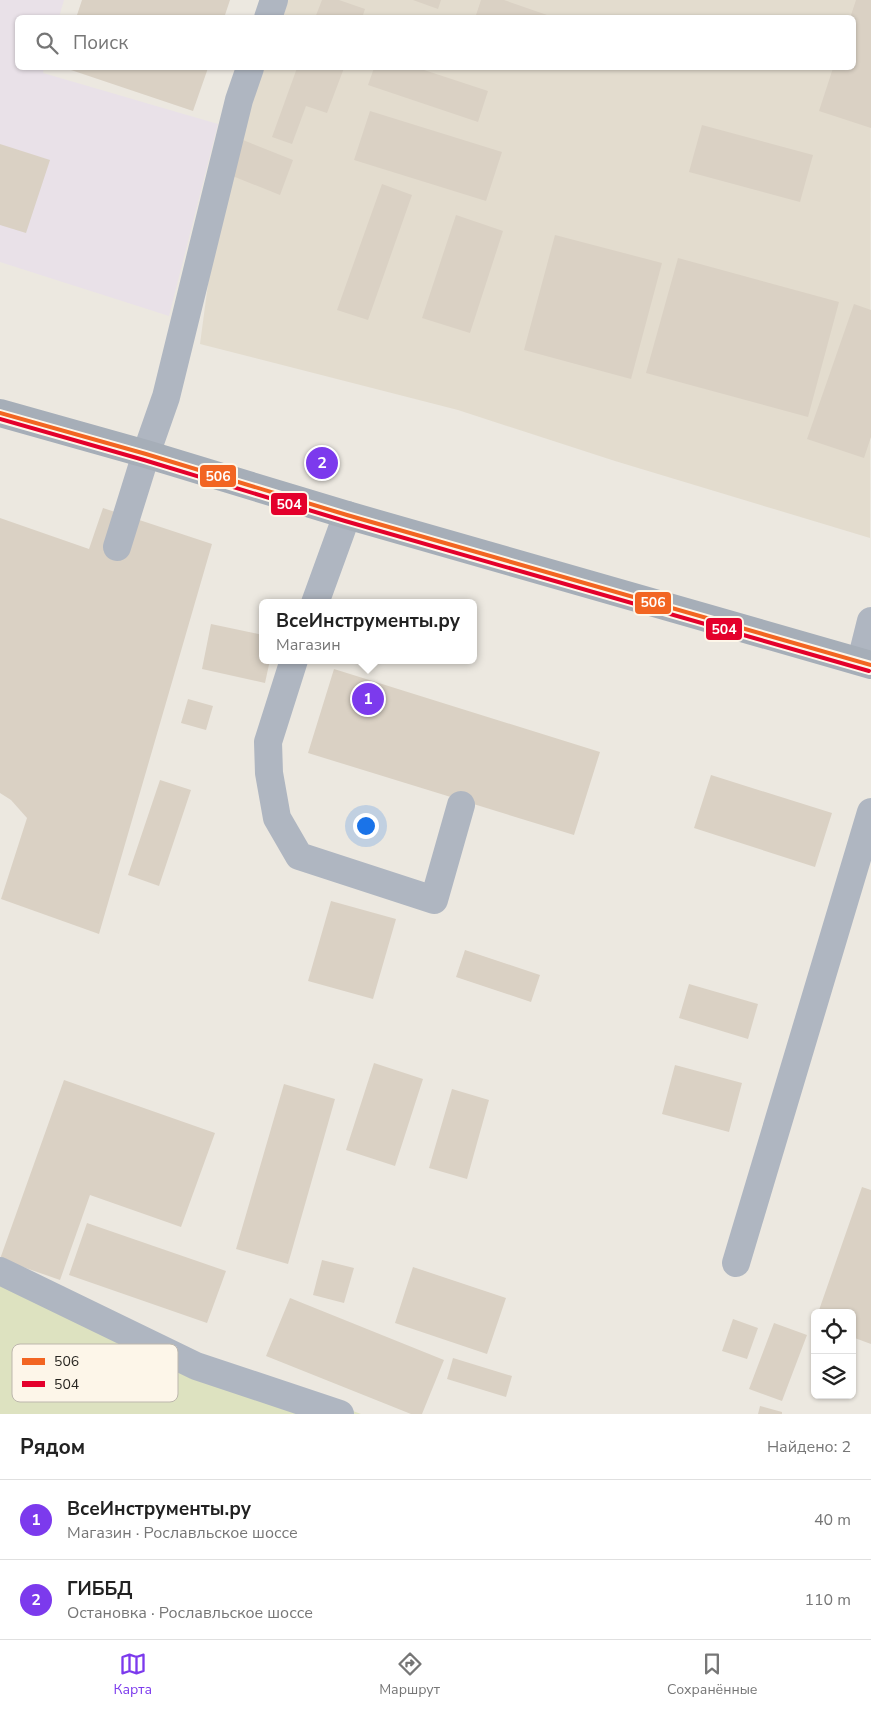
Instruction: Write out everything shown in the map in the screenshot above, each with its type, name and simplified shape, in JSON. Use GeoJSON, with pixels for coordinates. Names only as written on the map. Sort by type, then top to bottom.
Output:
{"type":"FeatureCollection","features":[{"type":"Feature","properties":{"kind":"main road"},"geometry":{"type":"LineString","coordinates":[[0,413],[146,454],[347,515],[866,663]]}},
{"type":"Feature","properties":{"kind":"lane"},"geometry":{"type":"LineString","coordinates":[[269,15],[274,0]]}},
{"type":"Feature","properties":{"kind":"lane"},"geometry":{"type":"LineString","coordinates":[[117,547],[166,397],[239,100],[249,70]]}},
{"type":"Feature","properties":{"kind":"lane"},"geometry":{"type":"LineString","coordinates":[[316,599],[347,515]]}},
{"type":"Feature","properties":{"kind":"lane"},"geometry":{"type":"LineString","coordinates":[[866,663],[871,621]]}},
{"type":"Feature","properties":{"kind":"lane"},"geometry":{"type":"LineString","coordinates":[[293,664],[268,742],[268,773],[277,818],[298,856],[434,900],[462,805]]}},
{"type":"Feature","properties":{"kind":"lane"},"geometry":{"type":"LineString","coordinates":[[736,1263],[871,812]]}},
{"type":"Feature","properties":{"kind":"lane"},"geometry":{"type":"LineString","coordinates":[[0,1271],[151,1344]]}},
{"type":"Feature","properties":{"kind":"lane"},"geometry":{"type":"LineString","coordinates":[[178,1357],[196,1366],[340,1414]]}},
{"type":"Feature","properties":{"kind":"shaded area"},"geometry":{"type":"Polygon","coordinates":[[[0,0],[64,0],[60,15],[15,15],[15,70],[44,70],[43,73],[218,124],[169,316],[0,262],[0,0]]]}},
{"type":"Feature","properties":{"kind":"shaded area"},"geometry":{"type":"Polygon","coordinates":[[[283,0],[871,0],[870,538],[615,461],[458,410],[200,344],[217,217],[258,70],[856,70],[856,15],[278,15],[283,0]]]}},
{"type":"Feature","properties":{"kind":"green space"},"geometry":{"type":"Polygon","coordinates":[[[0,1280],[172,1344],[12,1344],[12,1402],[178,1402],[178,1346],[361,1414],[0,1414],[0,1280]]]}},
{"type":"Feature","properties":{"kind":"building"},"geometry":{"type":"Polygon","coordinates":[[[82,0],[230,0],[225,15],[77,15],[82,0]]]}},
{"type":"Feature","properties":{"kind":"building"},"geometry":{"type":"Polygon","coordinates":[[[322,0],[339,0],[365,9],[363,15],[316,15],[322,0]]]}},
{"type":"Feature","properties":{"kind":"building"},"geometry":{"type":"Polygon","coordinates":[[[413,0],[441,0],[438,9],[413,0]]]}},
{"type":"Feature","properties":{"kind":"building"},"geometry":{"type":"Polygon","coordinates":[[[481,0],[504,0],[547,15],[476,15],[481,0]]]}},
{"type":"Feature","properties":{"kind":"building"},"geometry":{"type":"Polygon","coordinates":[[[856,0],[871,0],[871,128],[819,111],[832,70],[856,70],[856,15],[851,15],[856,0]]]}},
{"type":"Feature","properties":{"kind":"building"},"geometry":{"type":"Polygon","coordinates":[[[71,70],[207,70],[193,111],[71,70]]]}},
{"type":"Feature","properties":{"kind":"building"},"geometry":{"type":"Polygon","coordinates":[[[296,70],[343,70],[327,113],[306,106],[292,144],[272,137],[296,70]]]}},
{"type":"Feature","properties":{"kind":"building"},"geometry":{"type":"Polygon","coordinates":[[[373,70],[424,70],[488,91],[478,122],[368,85],[373,70]]]}},
{"type":"Feature","properties":{"kind":"building"},"geometry":{"type":"Polygon","coordinates":[[[370,111],[502,152],[486,201],[354,160],[370,111]]]}},
{"type":"Feature","properties":{"kind":"building"},"geometry":{"type":"Polygon","coordinates":[[[702,125],[813,155],[800,202],[689,172],[702,125]]]}},
{"type":"Feature","properties":{"kind":"building"},"geometry":{"type":"Polygon","coordinates":[[[243,140],[293,160],[280,195],[230,175],[243,140]]]}},
{"type":"Feature","properties":{"kind":"building"},"geometry":{"type":"Polygon","coordinates":[[[0,144],[50,160],[26,233],[0,225],[0,144]]]}},
{"type":"Feature","properties":{"kind":"building"},"geometry":{"type":"Polygon","coordinates":[[[382,184],[412,195],[368,320],[337,310],[382,184]]]}},
{"type":"Feature","properties":{"kind":"building"},"geometry":{"type":"Polygon","coordinates":[[[456,215],[503,231],[470,333],[422,318],[456,215]]]}},
{"type":"Feature","properties":{"kind":"building"},"geometry":{"type":"Polygon","coordinates":[[[555,235],[662,263],[631,379],[524,350],[555,235]]]}},
{"type":"Feature","properties":{"kind":"building"},"geometry":{"type":"Polygon","coordinates":[[[678,258],[839,302],[808,417],[646,373],[678,258]]]}},
{"type":"Feature","properties":{"kind":"building"},"geometry":{"type":"Polygon","coordinates":[[[854,304],[871,310],[871,437],[864,458],[807,439],[854,304]]]}},
{"type":"Feature","properties":{"kind":"building"},"geometry":{"type":"Polygon","coordinates":[[[103,508],[212,544],[99,934],[1,899],[27,818],[11,800],[0,793],[0,518],[89,549],[103,508]]]}},
{"type":"Feature","properties":{"kind":"building"},"geometry":{"type":"Polygon","coordinates":[[[211,624],[259,634],[259,664],[269,664],[265,683],[202,669],[211,624]]]}},
{"type":"Feature","properties":{"kind":"building"},"geometry":{"type":"Polygon","coordinates":[[[334,669],[600,752],[574,835],[308,753],[334,669]]]}},
{"type":"Feature","properties":{"kind":"building"},"geometry":{"type":"Polygon","coordinates":[[[188,699],[213,706],[206,730],[181,723],[188,699]]]}},
{"type":"Feature","properties":{"kind":"building"},"geometry":{"type":"Polygon","coordinates":[[[711,775],[832,813],[815,867],[694,828],[711,775]]]}},
{"type":"Feature","properties":{"kind":"building"},"geometry":{"type":"Polygon","coordinates":[[[160,780],[191,790],[159,886],[128,875],[160,780]]]}},
{"type":"Feature","properties":{"kind":"building"},"geometry":{"type":"Polygon","coordinates":[[[331,901],[396,919],[373,999],[308,981],[331,901]]]}},
{"type":"Feature","properties":{"kind":"building"},"geometry":{"type":"Polygon","coordinates":[[[465,950],[540,975],[531,1002],[456,977],[465,950]]]}},
{"type":"Feature","properties":{"kind":"building"},"geometry":{"type":"Polygon","coordinates":[[[689,984],[758,1004],[748,1039],[679,1018],[689,984]]]}},
{"type":"Feature","properties":{"kind":"building"},"geometry":{"type":"Polygon","coordinates":[[[374,1063],[423,1079],[395,1166],[346,1150],[374,1063]]]}},
{"type":"Feature","properties":{"kind":"building"},"geometry":{"type":"Polygon","coordinates":[[[675,1065],[742,1083],[729,1132],[662,1114],[675,1065]]]}},
{"type":"Feature","properties":{"kind":"building"},"geometry":{"type":"Polygon","coordinates":[[[64,1080],[215,1133],[181,1227],[90,1195],[60,1280],[0,1259],[64,1080]]]}},
{"type":"Feature","properties":{"kind":"building"},"geometry":{"type":"Polygon","coordinates":[[[284,1084],[335,1099],[288,1264],[236,1249],[284,1084]]]}},
{"type":"Feature","properties":{"kind":"building"},"geometry":{"type":"Polygon","coordinates":[[[452,1089],[489,1100],[467,1179],[429,1168],[452,1089]]]}},
{"type":"Feature","properties":{"kind":"building"},"geometry":{"type":"Polygon","coordinates":[[[862,1187],[871,1190],[871,1344],[856,1338],[856,1309],[819,1309],[862,1187]]]}},
{"type":"Feature","properties":{"kind":"building"},"geometry":{"type":"Polygon","coordinates":[[[87,1223],[226,1271],[207,1323],[69,1275],[87,1223]]]}},
{"type":"Feature","properties":{"kind":"building"},"geometry":{"type":"Polygon","coordinates":[[[322,1260],[354,1268],[344,1303],[313,1295],[322,1260]]]}},
{"type":"Feature","properties":{"kind":"building"},"geometry":{"type":"Polygon","coordinates":[[[413,1267],[506,1298],[487,1354],[395,1323],[413,1267]]]}},
{"type":"Feature","properties":{"kind":"building"},"geometry":{"type":"Polygon","coordinates":[[[290,1298],[444,1360],[422,1414],[411,1414],[266,1356],[290,1298]]]}},
{"type":"Feature","properties":{"kind":"building"},"geometry":{"type":"Polygon","coordinates":[[[733,1319],[758,1328],[747,1359],[722,1351],[733,1319]]]}},
{"type":"Feature","properties":{"kind":"building"},"geometry":{"type":"Polygon","coordinates":[[[774,1323],[807,1335],[782,1401],[749,1389],[774,1323]]]}},
{"type":"Feature","properties":{"kind":"building"},"geometry":{"type":"Polygon","coordinates":[[[453,1358],[512,1376],[506,1397],[447,1379],[453,1358]]]}},
{"type":"Feature","properties":{"kind":"building"},"geometry":{"type":"Polygon","coordinates":[[[760,1406],[782,1412],[782,1414],[758,1414],[760,1406]]]}},
{"type":"Feature","properties":{"kind":"transit line","name":"506"},"geometry":{"type":"LineString","coordinates":[[0,413],[146,454],[347,515],[871,665]]}},
{"type":"Feature","properties":{"kind":"transit line","name":"504"},"geometry":{"type":"LineString","coordinates":[[0,419],[144,460],[345,521],[869,671]]}},
{"type":"Feature","properties":{"kind":"place","name":"ГИББД"},"geometry":{"type":"Point","coordinates":[322,463]}},
{"type":"Feature","properties":{"kind":"place","name":"ВсеИнструменты.ру"},"geometry":{"type":"Point","coordinates":[368,699]}}]}
